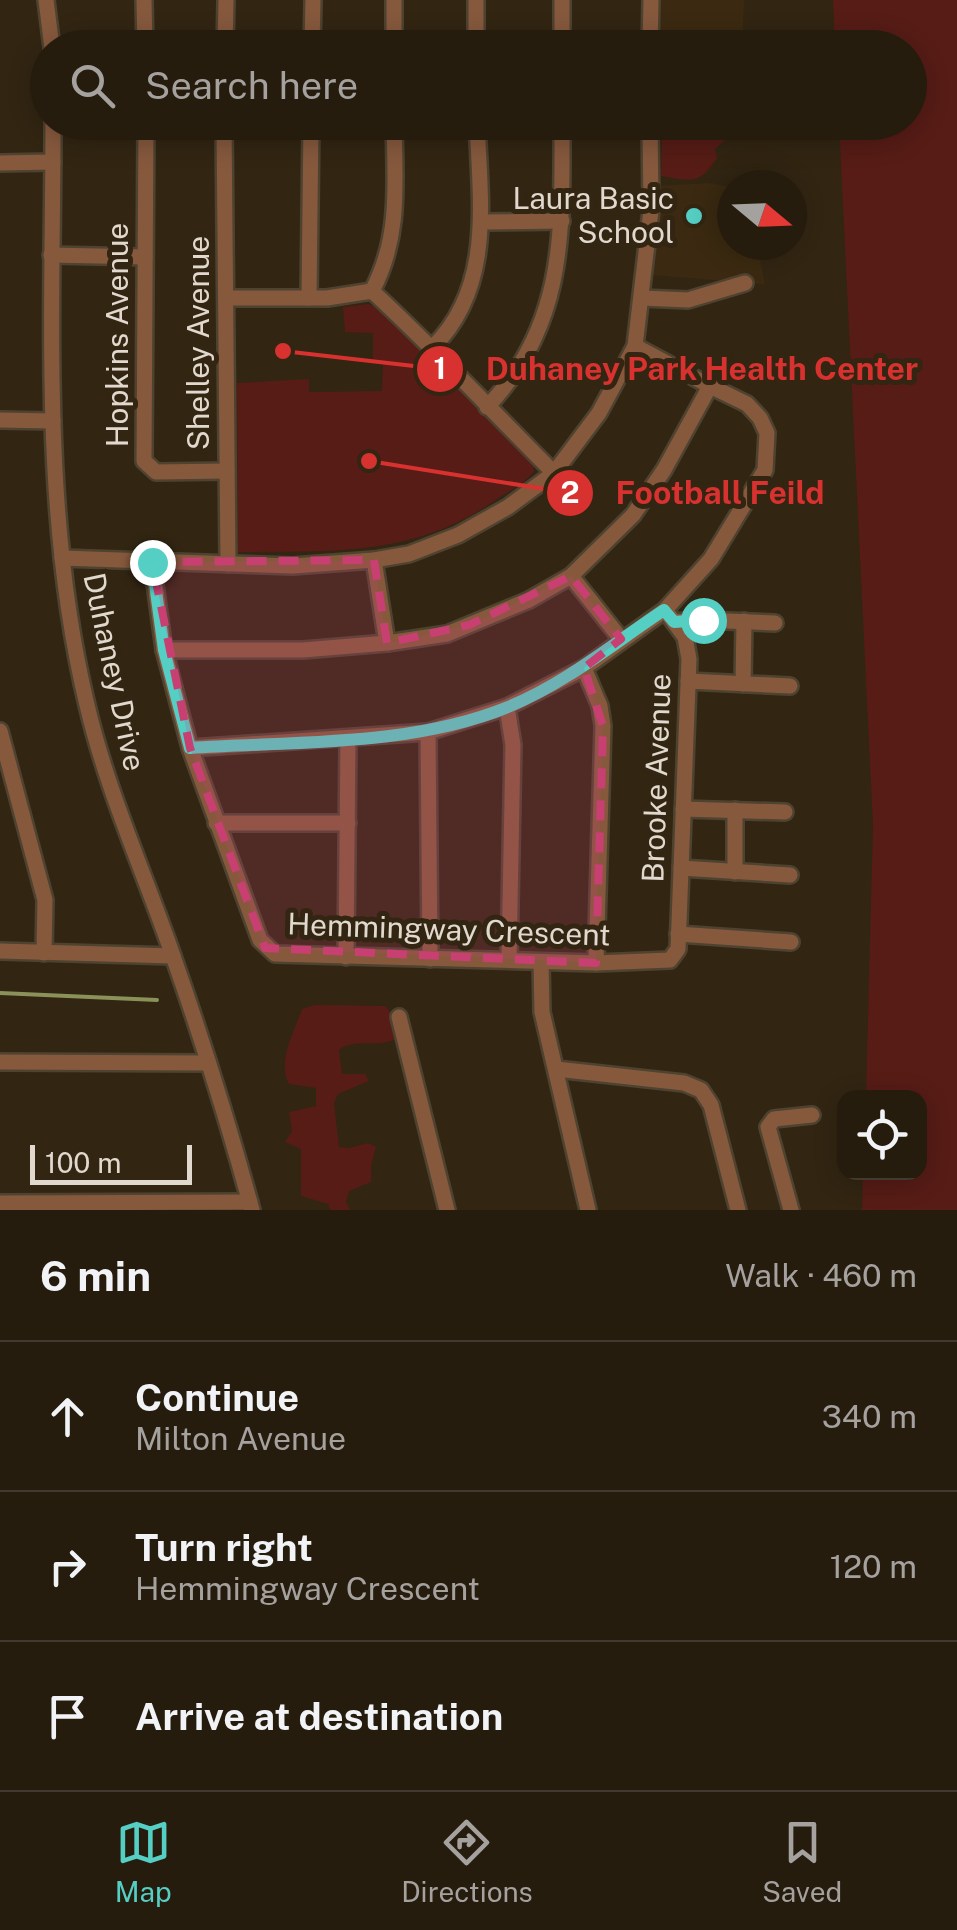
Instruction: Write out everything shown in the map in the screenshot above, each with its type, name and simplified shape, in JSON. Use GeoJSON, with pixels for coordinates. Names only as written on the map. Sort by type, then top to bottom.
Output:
{"type":"FeatureCollection","features":[{"type":"Feature","properties":{"kind":"street"},"geometry":{"type":"LineString","coordinates":[[46,0],[50,30]]}},
{"type":"Feature","properties":{"kind":"street"},"geometry":{"type":"LineString","coordinates":[[144,0],[145,30]]}},
{"type":"Feature","properties":{"kind":"street"},"geometry":{"type":"LineString","coordinates":[[225,30],[226,0]]}},
{"type":"Feature","properties":{"kind":"street"},"geometry":{"type":"LineString","coordinates":[[312,30],[313,0]]}},
{"type":"Feature","properties":{"kind":"street"},"geometry":{"type":"LineString","coordinates":[[394,0],[394,30]]}},
{"type":"Feature","properties":{"kind":"street"},"geometry":{"type":"LineString","coordinates":[[476,0],[476,30]]}},
{"type":"Feature","properties":{"kind":"street"},"geometry":{"type":"LineString","coordinates":[[562,0],[562,30]]}},
{"type":"Feature","properties":{"kind":"street"},"geometry":{"type":"LineString","coordinates":[[651,30],[652,0]]}},
{"type":"Feature","properties":{"kind":"street","name":"Duhaney Drive"},"geometry":{"type":"LineString","coordinates":[[53,140],[54,493],[65,591],[102,763],[173,956],[251,1206]]}},
{"type":"Feature","properties":{"kind":"street","name":"Hopkins Avenue"},"geometry":{"type":"LineString","coordinates":[[146,140],[144,461],[156,472],[227,471]]}},
{"type":"Feature","properties":{"kind":"street","name":"Shelley Avenue"},"geometry":{"type":"LineString","coordinates":[[224,140],[228,564]]}},
{"type":"Feature","properties":{"kind":"street"},"geometry":{"type":"LineString","coordinates":[[309,298],[311,140]]}},
{"type":"Feature","properties":{"kind":"street"},"geometry":{"type":"LineString","coordinates":[[226,298],[356,296],[372,291],[390,250],[395,224],[394,140]]}},
{"type":"Feature","properties":{"kind":"street"},"geometry":{"type":"LineString","coordinates":[[433,347],[451,327],[471,290],[478,266],[481,222],[478,140]]}},
{"type":"Feature","properties":{"kind":"street"},"geometry":{"type":"LineString","coordinates":[[486,406],[506,387],[545,317],[554,286],[562,221],[562,140]]}},
{"type":"Feature","properties":{"kind":"street"},"geometry":{"type":"LineString","coordinates":[[62,558],[293,566],[374,560],[409,554],[458,536],[508,507],[554,472],[599,413],[635,346],[651,210],[650,140]]}},
{"type":"Feature","properties":{"kind":"street"},"geometry":{"type":"LineString","coordinates":[[0,163],[53,162]]}},
{"type":"Feature","properties":{"kind":"street"},"geometry":{"type":"LineString","coordinates":[[481,222],[562,221]]}},
{"type":"Feature","properties":{"kind":"street"},"geometry":{"type":"LineString","coordinates":[[52,255],[144,257]]}},
{"type":"Feature","properties":{"kind":"street"},"geometry":{"type":"LineString","coordinates":[[642,298],[688,300],[745,283]]}},
{"type":"Feature","properties":{"kind":"street"},"geometry":{"type":"LineString","coordinates":[[372,291],[433,347],[554,472]]}},
{"type":"Feature","properties":{"kind":"street"},"geometry":{"type":"LineString","coordinates":[[190,748],[428,732],[508,707],[584,668],[620,639],[669,616],[711,558],[765,470],[767,433],[747,404],[635,346]]}},
{"type":"Feature","properties":{"kind":"street"},"geometry":{"type":"LineString","coordinates":[[164,650],[303,650],[387,643],[446,634],[529,600],[570,576],[633,515],[664,470],[710,386]]}},
{"type":"Feature","properties":{"kind":"street"},"geometry":{"type":"LineString","coordinates":[[0,420],[53,421]]}},
{"type":"Feature","properties":{"kind":"street"},"geometry":{"type":"LineString","coordinates":[[374,560],[387,643]]}},
{"type":"Feature","properties":{"kind":"street","name":"Hemmingway Crescent"},"geometry":{"type":"LineString","coordinates":[[152,562],[164,650],[190,748],[266,948],[275,954],[596,963],[670,960],[675,955]]}},
{"type":"Feature","properties":{"kind":"street"},"geometry":{"type":"LineString","coordinates":[[570,576],[620,639]]}},
{"type":"Feature","properties":{"kind":"street"},"geometry":{"type":"LineString","coordinates":[[669,616],[775,623]]}},
{"type":"Feature","properties":{"kind":"street","name":"Brooke Avenue"},"geometry":{"type":"LineString","coordinates":[[669,616],[688,647],[682,868],[675,955]]}},
{"type":"Feature","properties":{"kind":"street"},"geometry":{"type":"LineString","coordinates":[[743,684],[744,621]]}},
{"type":"Feature","properties":{"kind":"street"},"geometry":{"type":"LineString","coordinates":[[584,668],[600,706],[603,726],[596,963]]}},
{"type":"Feature","properties":{"kind":"street"},"geometry":{"type":"LineString","coordinates":[[688,681],[790,686]]}},
{"type":"Feature","properties":{"kind":"street"},"geometry":{"type":"LineString","coordinates":[[508,707],[513,745],[510,960]]}},
{"type":"Feature","properties":{"kind":"street"},"geometry":{"type":"LineString","coordinates":[[0,732],[45,900],[44,953]]}},
{"type":"Feature","properties":{"kind":"street"},"geometry":{"type":"LineString","coordinates":[[428,732],[430,959]]}},
{"type":"Feature","properties":{"kind":"street"},"geometry":{"type":"LineString","coordinates":[[346,957],[348,738]]}},
{"type":"Feature","properties":{"kind":"street"},"geometry":{"type":"LineString","coordinates":[[683,809],[785,812]]}},
{"type":"Feature","properties":{"kind":"street"},"geometry":{"type":"LineString","coordinates":[[735,810],[735,872]]}},
{"type":"Feature","properties":{"kind":"street"},"geometry":{"type":"LineString","coordinates":[[216,823],[348,823]]}},
{"type":"Feature","properties":{"kind":"street"},"geometry":{"type":"LineString","coordinates":[[682,868],[790,875]]}},
{"type":"Feature","properties":{"kind":"street"},"geometry":{"type":"LineString","coordinates":[[678,934],[791,942]]}},
{"type":"Feature","properties":{"kind":"street"},"geometry":{"type":"LineString","coordinates":[[0,951],[173,956]]}},
{"type":"Feature","properties":{"kind":"street"},"geometry":{"type":"LineString","coordinates":[[541,962],[542,1012],[588,1210]]}},
{"type":"Feature","properties":{"kind":"street"},"geometry":{"type":"LineString","coordinates":[[399,1017],[447,1210]]}},
{"type":"Feature","properties":{"kind":"street"},"geometry":{"type":"LineString","coordinates":[[0,1062],[207,1063]]}},
{"type":"Feature","properties":{"kind":"street"},"geometry":{"type":"LineString","coordinates":[[556,1069],[684,1083],[701,1090],[710,1105],[738,1210]]}},
{"type":"Feature","properties":{"kind":"street"},"geometry":{"type":"LineString","coordinates":[[791,1210],[768,1127],[774,1119],[812,1115]]}},
{"type":"Feature","properties":{"kind":"street"},"geometry":{"type":"LineString","coordinates":[[0,1204],[251,1206]]}},
{"type":"Feature","properties":{"kind":"highlighted area"},"geometry":{"type":"Polygon","coordinates":[[[374,560],[387,643],[469,625],[571,576],[621,639],[584,668],[603,726],[596,963],[265,948],[190,748],[152,562],[374,560]]]}},
{"type":"Feature","properties":{"kind":"shaded area"},"geometry":{"type":"Polygon","coordinates":[[[658,0],[744,0],[743,30],[657,30],[658,0]]]}},
{"type":"Feature","properties":{"kind":"shaded area"},"geometry":{"type":"Polygon","coordinates":[[[833,0],[957,0],[957,1210],[862,1210],[863,1180],[927,1180],[927,1090],[866,1090],[873,825],[840,140],[927,140],[927,30],[834,30],[833,0]]]}},
{"type":"Feature","properties":{"kind":"shaded area"},"geometry":{"type":"Polygon","coordinates":[[[662,140],[725,140],[715,149],[717,158],[700,177],[687,180],[661,176],[662,140]]]}},
{"type":"Feature","properties":{"kind":"shaded area","name":"Laura Basic School"},"geometry":{"type":"Polygon","coordinates":[[[717,184],[717,260],[760,260],[765,284],[652,275],[657,186],[717,184]]]}},
{"type":"Feature","properties":{"kind":"shaded area"},"geometry":{"type":"Polygon","coordinates":[[[368,304],[380,308],[533,464],[534,471],[466,518],[404,541],[341,550],[238,552],[237,383],[309,379],[309,392],[382,391],[383,364],[373,363],[373,333],[345,332],[343,307],[368,304]]]}},
{"type":"Feature","properties":{"kind":"shaded area"},"geometry":{"type":"Polygon","coordinates":[[[315,1005],[385,1006],[391,1013],[397,1038],[383,1043],[352,1044],[339,1050],[342,1074],[365,1074],[369,1081],[338,1094],[334,1103],[339,1147],[368,1143],[376,1147],[371,1182],[349,1191],[346,1202],[350,1210],[330,1210],[328,1204],[301,1196],[301,1149],[285,1142],[292,1131],[289,1112],[316,1106],[316,1088],[289,1084],[285,1066],[302,1009],[315,1005]]]}},
{"type":"Feature","properties":{"kind":"waterway"},"geometry":{"type":"LineString","coordinates":[[0,993],[157,1000]]}},
{"type":"Feature","properties":{"kind":"place","name":"Laura Basic School"},"geometry":{"type":"Point","coordinates":[694,216]}},
{"type":"Feature","properties":{"kind":"place","name":"Duhaney Park Health Center"},"geometry":{"type":"Point","coordinates":[283,351]}},
{"type":"Feature","properties":{"kind":"place","name":"Football Feild"},"geometry":{"type":"Point","coordinates":[369,461]}},
{"type":"Feature","properties":{"kind":"route"},"geometry":{"type":"LineString","coordinates":[[152,562],[164,650],[190,748],[428,732],[508,707],[540,692],[584,668],[664,610],[674,622],[703,620]]}}]}
